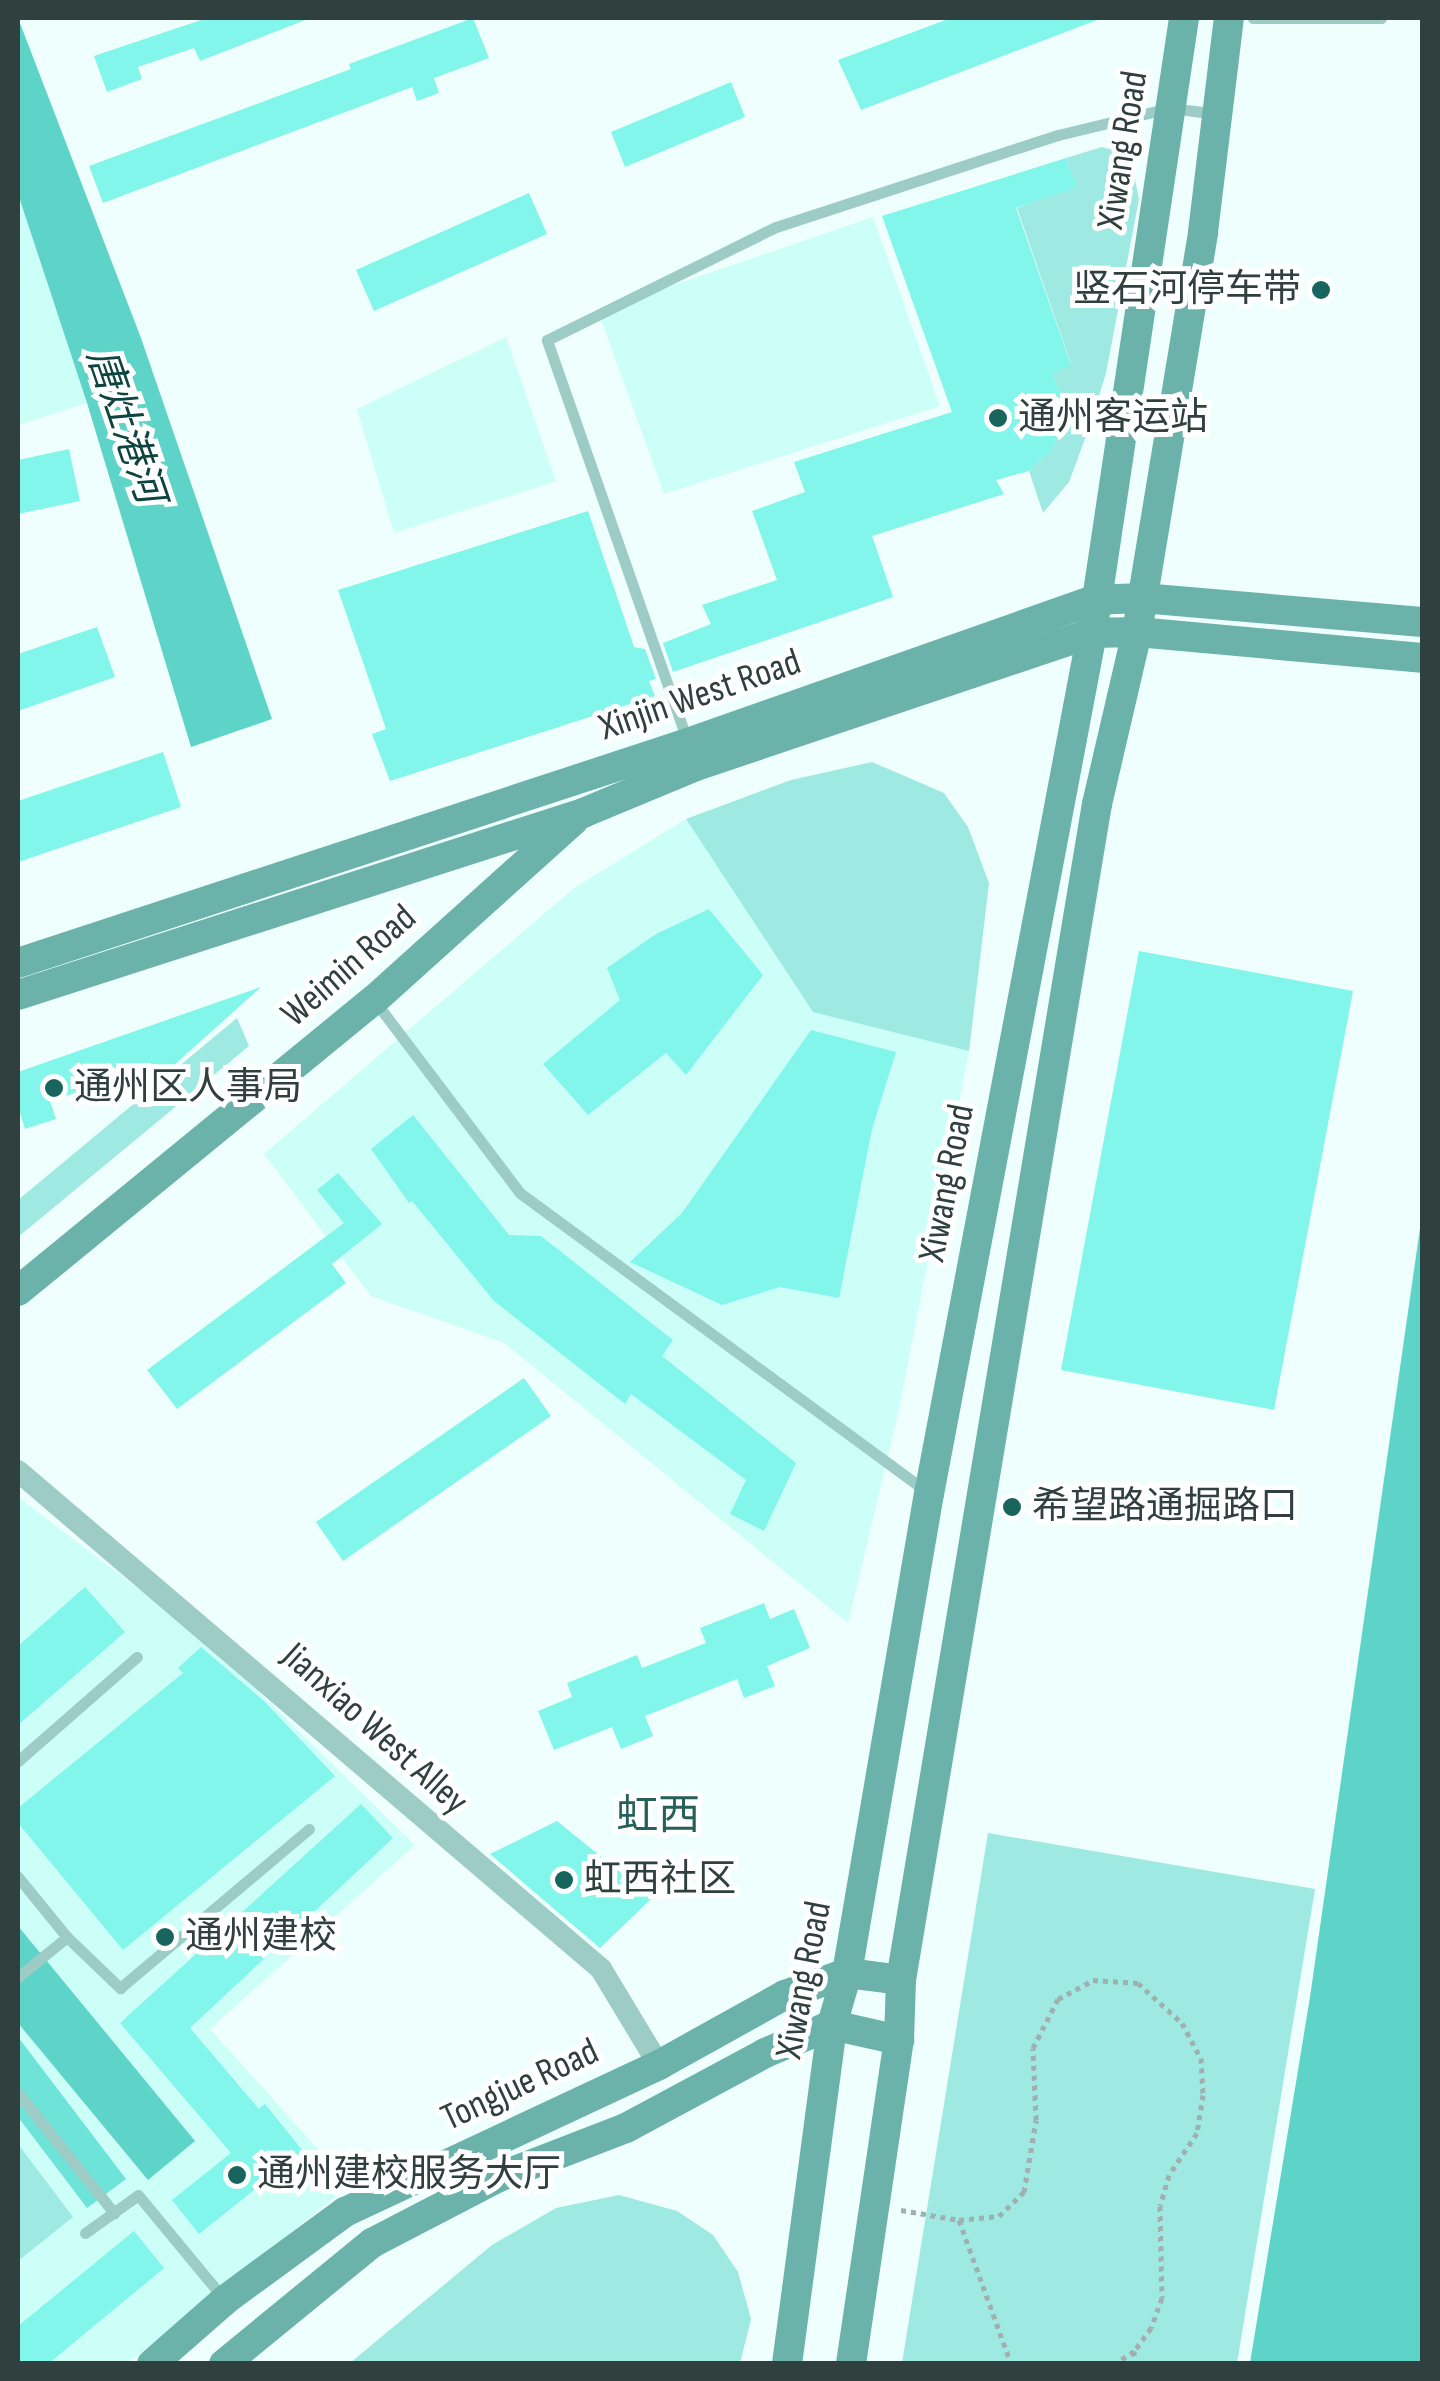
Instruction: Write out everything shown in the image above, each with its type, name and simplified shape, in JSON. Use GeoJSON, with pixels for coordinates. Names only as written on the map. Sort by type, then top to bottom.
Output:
{"type":"FeatureCollection","features":[{"type":"Feature","properties":{"kind":"main road","name":"Xiwang Road"},"geometry":{"type":"LineString","coordinates":[[787,2364],[832,2025],[847,1973],[929,1494],[1092,633],[1184,18]]}},
{"type":"Feature","properties":{"kind":"main road"},"geometry":{"type":"LineString","coordinates":[[851,2364],[898,2040],[900,1980],[1097,804],[1137,632],[1204,232],[1229,18]]}},
{"type":"Feature","properties":{"kind":"main road","name":"Xinjin West Road"},"geometry":{"type":"LineString","coordinates":[[692,754],[1094,600],[1142,598],[1422,622]]}},
{"type":"Feature","properties":{"kind":"main road","name":"Xinjin West Road"},"geometry":{"type":"LineString","coordinates":[[18,964],[1092,633],[1137,632],[1422,658]]}},
{"type":"Feature","properties":{"kind":"main road","name":"Weimin Road"},"geometry":{"type":"LineString","coordinates":[[18,1291],[374,1000],[582,812],[692,754]]}},
{"type":"Feature","properties":{"kind":"main road"},"geometry":{"type":"LineString","coordinates":[[18,995],[582,812]]}},
{"type":"Feature","properties":{"kind":"main road","name":"Tongjue Road"},"geometry":{"type":"LineString","coordinates":[[152,2364],[225,2300],[346,2212],[658,2065],[784,1995],[847,1973],[900,1980]]}},
{"type":"Feature","properties":{"kind":"main road"},"geometry":{"type":"LineString","coordinates":[[832,2025],[898,2040]]}},
{"type":"Feature","properties":{"kind":"main road","name":"Tongjue Road"},"geometry":{"type":"LineString","coordinates":[[224,2364],[372,2243],[499,2177],[626,2128],[765,2053],[832,2025]]}},
{"type":"Feature","properties":{"kind":"street","name":"Jianxiao West Alley"},"geometry":{"type":"LineString","coordinates":[[18,1471],[601,1968],[658,2065]]}},
{"type":"Feature","properties":{"kind":"lane"},"geometry":{"type":"LineString","coordinates":[[1253,18],[1381,18]]}},
{"type":"Feature","properties":{"kind":"lane"},"geometry":{"type":"LineString","coordinates":[[692,754],[547,340],[776,227],[1058,135],[1170,108],[1218,114]]}},
{"type":"Feature","properties":{"kind":"lane"},"geometry":{"type":"LineString","coordinates":[[374,1000],[520,1193],[929,1494]]}},
{"type":"Feature","properties":{"kind":"lane"},"geometry":{"type":"LineString","coordinates":[[18,1761],[137,1657]]}},
{"type":"Feature","properties":{"kind":"lane"},"geometry":{"type":"LineString","coordinates":[[18,1876],[67,1937],[120,1988],[308,1829]]}},
{"type":"Feature","properties":{"kind":"lane"},"geometry":{"type":"LineString","coordinates":[[18,1977],[67,1937]]}},
{"type":"Feature","properties":{"kind":"lane"},"geometry":{"type":"LineString","coordinates":[[18,2094],[114,2213]]}},
{"type":"Feature","properties":{"kind":"lane"},"geometry":{"type":"LineString","coordinates":[[85,2233],[138,2195],[225,2300]]}},
{"type":"Feature","properties":{"kind":"path"},"geometry":{"type":"LineString","coordinates":[[876,2205],[959,2220],[999,2216],[1024,2192],[1036,2120],[1033,2048],[1058,1999],[1093,1980],[1138,1983],[1182,2023],[1201,2058],[1203,2095],[1198,2133],[1169,2175],[1160,2206],[1162,2298],[1151,2328],[1134,2351],[1115,2364]]}},
{"type":"Feature","properties":{"kind":"path"},"geometry":{"type":"LineString","coordinates":[[959,2220],[1011,2364]]}},
{"type":"Feature","properties":{"kind":"path"},"geometry":{"type":"LineString","coordinates":[[1134,2351],[1135,2364]]}},
{"type":"Feature","properties":{"kind":"shaded area"},"geometry":{"type":"Polygon","coordinates":[[[1102,147],[1120,152],[1134,174],[1139,199],[1106,373],[1069,482],[1043,513],[1029,471],[1052,450],[1061,423],[1062,396],[1052,373],[1071,364],[1017,208],[1076,186],[1066,158],[1102,147]]]}},
{"type":"Feature","properties":{"kind":"shaded area"},"geometry":{"type":"Polygon","coordinates":[[[18,194],[87,403],[18,425],[18,194]]]}},
{"type":"Feature","properties":{"kind":"shaded area"},"geometry":{"type":"Polygon","coordinates":[[[873,217],[940,406],[664,494],[598,311],[873,217]]]}},
{"type":"Feature","properties":{"kind":"shaded area"},"geometry":{"type":"Polygon","coordinates":[[[506,337],[556,481],[394,533],[357,409],[506,337]]]}},
{"type":"Feature","properties":{"kind":"shaded area"},"geometry":{"type":"Polygon","coordinates":[[[872,762],[944,793],[968,827],[989,883],[969,1051],[813,1012],[686,819],[791,780],[872,762]]]}},
{"type":"Feature","properties":{"kind":"shaded area"},"geometry":{"type":"Polygon","coordinates":[[[686,819],[813,1011],[969,1051],[898,1414],[848,1623],[504,1343],[371,1296],[264,1154],[574,888],[686,819]]]}},
{"type":"Feature","properties":{"kind":"shaded area"},"geometry":{"type":"Polygon","coordinates":[[[237,1018],[249,1046],[18,1237],[18,1200],[237,1018]]]}},
{"type":"Feature","properties":{"kind":"shaded area","name":"通州建校"},"geometry":{"type":"Polygon","coordinates":[[[18,1497],[207,1641],[415,1845],[210,2029],[350,2185],[128,2363],[18,2363],[18,1497]]]}},
{"type":"Feature","properties":{"kind":"shaded area"},"geometry":{"type":"Polygon","coordinates":[[[988,1833],[1315,1889],[1237,2363],[902,2363],[988,1833]]]}},
{"type":"Feature","properties":{"kind":"shaded area"},"geometry":{"type":"Polygon","coordinates":[[[18,2037],[126,2179],[87,2208],[18,2117],[18,2037]]]}},
{"type":"Feature","properties":{"kind":"shaded area"},"geometry":{"type":"Polygon","coordinates":[[[18,2144],[73,2217],[18,2261],[18,2144]]]}},
{"type":"Feature","properties":{"kind":"shaded area"},"geometry":{"type":"Polygon","coordinates":[[[619,2195],[677,2211],[713,2235],[738,2272],[751,2319],[740,2363],[350,2363],[492,2245],[556,2208],[619,2195]]]}},
{"type":"Feature","properties":{"kind":"water","name":"唐灶港河"},"geometry":{"type":"Polygon","coordinates":[[[18,18],[141,338],[272,719],[191,747],[87,403],[18,194],[18,18]]]}},
{"type":"Feature","properties":{"kind":"water"},"geometry":{"type":"Polygon","coordinates":[[[1422,1214],[1422,2363],[1250,2363],[1310,1997],[1422,1214]]]}},
{"type":"Feature","properties":{"kind":"water"},"geometry":{"type":"Polygon","coordinates":[[[18,1926],[195,2141],[148,2180],[18,2023],[18,1926]]]}},
{"type":"Feature","properties":{"kind":"building"},"geometry":{"type":"Polygon","coordinates":[[[207,18],[308,19],[200,61],[194,48],[138,67],[142,79],[107,92],[94,56],[207,18]]]}},
{"type":"Feature","properties":{"kind":"building"},"geometry":{"type":"Polygon","coordinates":[[[473,18],[489,58],[434,78],[439,93],[417,101],[412,87],[103,203],[89,166],[351,69],[349,64],[473,18]]]}},
{"type":"Feature","properties":{"kind":"building"},"geometry":{"type":"Polygon","coordinates":[[[951,18],[1097,20],[861,110],[838,60],[951,18]]]}},
{"type":"Feature","properties":{"kind":"building"},"geometry":{"type":"Polygon","coordinates":[[[731,82],[745,117],[625,167],[611,132],[731,82]]]}},
{"type":"Feature","properties":{"kind":"building","name":"通州客运站"},"geometry":{"type":"Polygon","coordinates":[[[1066,158],[1077,187],[1016,208],[1071,365],[1052,373],[1062,396],[1061,423],[1052,450],[1029,471],[996,480],[1004,494],[872,536],[893,597],[673,672],[663,643],[711,624],[702,605],[777,580],[752,511],[805,492],[794,462],[952,412],[882,216],[1066,158]]]}},
{"type":"Feature","properties":{"kind":"building"},"geometry":{"type":"Polygon","coordinates":[[[529,193],[547,234],[374,311],[356,270],[529,193]]]}},
{"type":"Feature","properties":{"kind":"building"},"geometry":{"type":"Polygon","coordinates":[[[69,449],[80,501],[18,514],[18,460],[69,449]]]}},
{"type":"Feature","properties":{"kind":"building"},"geometry":{"type":"Polygon","coordinates":[[[588,511],[634,647],[645,649],[656,679],[649,681],[655,696],[390,781],[372,734],[386,729],[338,590],[588,511]]]}},
{"type":"Feature","properties":{"kind":"building"},"geometry":{"type":"Polygon","coordinates":[[[97,627],[115,677],[18,711],[18,654],[97,627]]]}},
{"type":"Feature","properties":{"kind":"building"},"geometry":{"type":"Polygon","coordinates":[[[163,752],[181,807],[18,862],[18,801],[163,752]]]}},
{"type":"Feature","properties":{"kind":"building"},"geometry":{"type":"Polygon","coordinates":[[[709,909],[763,975],[686,1075],[666,1053],[588,1115],[543,1064],[620,1000],[607,968],[656,934],[709,909]]]}},
{"type":"Feature","properties":{"kind":"building"},"geometry":{"type":"Polygon","coordinates":[[[1139,951],[1353,991],[1274,1410],[1061,1370],[1139,951]]]}},
{"type":"Feature","properties":{"kind":"building"},"geometry":{"type":"Polygon","coordinates":[[[261,987],[163,1075],[160,1065],[50,1101],[56,1119],[25,1129],[18,1107],[18,1072],[261,987]]]}},
{"type":"Feature","properties":{"kind":"building"},"geometry":{"type":"Polygon","coordinates":[[[811,1030],[896,1052],[872,1129],[839,1298],[780,1287],[722,1305],[630,1262],[682,1213],[811,1030]]]}},
{"type":"Feature","properties":{"kind":"building"},"geometry":{"type":"Polygon","coordinates":[[[413,1115],[509,1235],[541,1236],[673,1340],[662,1356],[796,1463],[764,1531],[730,1514],[746,1480],[631,1394],[625,1404],[494,1301],[412,1201],[409,1203],[371,1149],[413,1115]]]}},
{"type":"Feature","properties":{"kind":"building"},"geometry":{"type":"Polygon","coordinates":[[[338,1173],[382,1224],[332,1264],[346,1283],[177,1409],[147,1370],[344,1223],[317,1190],[338,1173]]]}},
{"type":"Feature","properties":{"kind":"building"},"geometry":{"type":"Polygon","coordinates":[[[524,1378],[551,1416],[343,1561],[316,1522],[524,1378]]]}},
{"type":"Feature","properties":{"kind":"building"},"geometry":{"type":"Polygon","coordinates":[[[85,1587],[125,1632],[18,1725],[18,1646],[85,1587]]]}},
{"type":"Feature","properties":{"kind":"building"},"geometry":{"type":"Polygon","coordinates":[[[764,1603],[770,1619],[794,1609],[810,1648],[767,1666],[775,1686],[744,1698],[737,1679],[645,1716],[653,1736],[621,1749],[612,1727],[554,1750],[538,1711],[572,1697],[567,1683],[637,1655],[642,1668],[706,1643],[700,1628],[764,1603]]]}},
{"type":"Feature","properties":{"kind":"building"},"geometry":{"type":"Polygon","coordinates":[[[201,1647],[264,1701],[335,1776],[123,1950],[18,1823],[18,1808],[183,1673],[178,1668],[201,1647]]]}},
{"type":"Feature","properties":{"kind":"building"},"geometry":{"type":"Polygon","coordinates":[[[361,1804],[393,1838],[190,2028],[259,2109],[265,2104],[303,2151],[199,2234],[172,2200],[231,2153],[120,2023],[361,1804]]]}},
{"type":"Feature","properties":{"kind":"building","name":"虹西社区"},"geometry":{"type":"Polygon","coordinates":[[[557,1821],[652,1898],[600,1948],[490,1854],[557,1821]]]}},
{"type":"Feature","properties":{"kind":"building"},"geometry":{"type":"Polygon","coordinates":[[[134,2231],[164,2268],[48,2364],[18,2364],[18,2326],[134,2231]]]}},
{"type":"Feature","properties":{"kind":"place","name":"竖石河停车带"},"geometry":{"type":"Point","coordinates":[1321,290]}},
{"type":"Feature","properties":{"kind":"place","name":"通州客运站"},"geometry":{"type":"Point","coordinates":[998,418]}},
{"type":"Feature","properties":{"kind":"place","name":"通州区人事局"},"geometry":{"type":"Point","coordinates":[54,1088]}},
{"type":"Feature","properties":{"kind":"place","name":"希望路通掘路口"},"geometry":{"type":"Point","coordinates":[1012,1507]}},
{"type":"Feature","properties":{"kind":"place","name":"虹西社区"},"geometry":{"type":"Point","coordinates":[564,1880]}},
{"type":"Feature","properties":{"kind":"place","name":"通州建校"},"geometry":{"type":"Point","coordinates":[165,1937]}},
{"type":"Feature","properties":{"kind":"place","name":"通州建校服务大厅"},"geometry":{"type":"Point","coordinates":[237,2175]}},
{"type":"Feature","properties":{"kind":"district","name":"虹西"},"geometry":{"type":"Point","coordinates":[658,1817]}}]}
